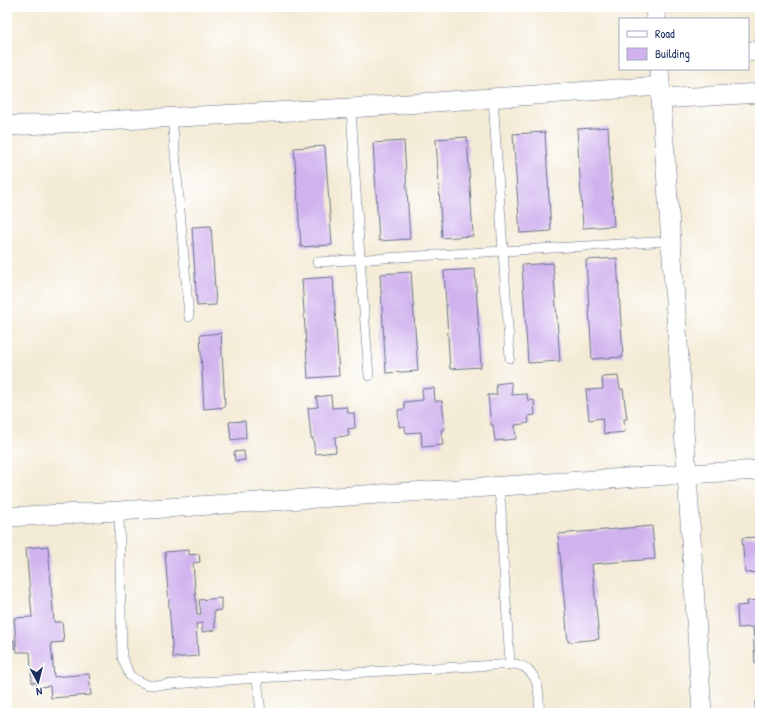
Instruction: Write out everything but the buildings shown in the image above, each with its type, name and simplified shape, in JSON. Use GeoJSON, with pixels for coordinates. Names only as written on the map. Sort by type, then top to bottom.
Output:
{"type":"FeatureCollection","features":[{"type":"Feature","properties":{"kind":"street"},"geometry":{"type":"LineString","coordinates":[[655,7],[656,18]]}},
{"type":"Feature","properties":{"kind":"street"},"geometry":{"type":"LineString","coordinates":[[749,51],[760,52]]}},
{"type":"Feature","properties":{"kind":"street"},"geometry":{"type":"LineString","coordinates":[[7,126],[351,108],[660,85],[760,93]]}},
{"type":"Feature","properties":{"kind":"street"},"geometry":{"type":"LineString","coordinates":[[660,85],[702,713]]}},
{"type":"Feature","properties":{"kind":"street"},"geometry":{"type":"LineString","coordinates":[[7,517],[119,512],[760,470]]}},
{"type":"Feature","properties":{"kind":"lane"},"geometry":{"type":"LineString","coordinates":[[493,98],[510,358]]}},
{"type":"Feature","properties":{"kind":"lane"},"geometry":{"type":"LineString","coordinates":[[351,108],[368,376]]}},
{"type":"Feature","properties":{"kind":"lane"},"geometry":{"type":"LineString","coordinates":[[172,117],[189,317]]}},
{"type":"Feature","properties":{"kind":"lane"},"geometry":{"type":"LineString","coordinates":[[317,262],[671,240]]}},
{"type":"Feature","properties":{"kind":"lane"},"geometry":{"type":"LineString","coordinates":[[498,486],[501,506],[510,664]]}},
{"type":"Feature","properties":{"kind":"lane"},"geometry":{"type":"LineString","coordinates":[[119,512],[122,657],[130,676],[138,681],[148,685],[155,685],[516,664],[524,666],[533,674],[539,691],[539,713]]}},
{"type":"Feature","properties":{"kind":"lane"},"geometry":{"type":"LineString","coordinates":[[257,678],[261,713]]}}]}
